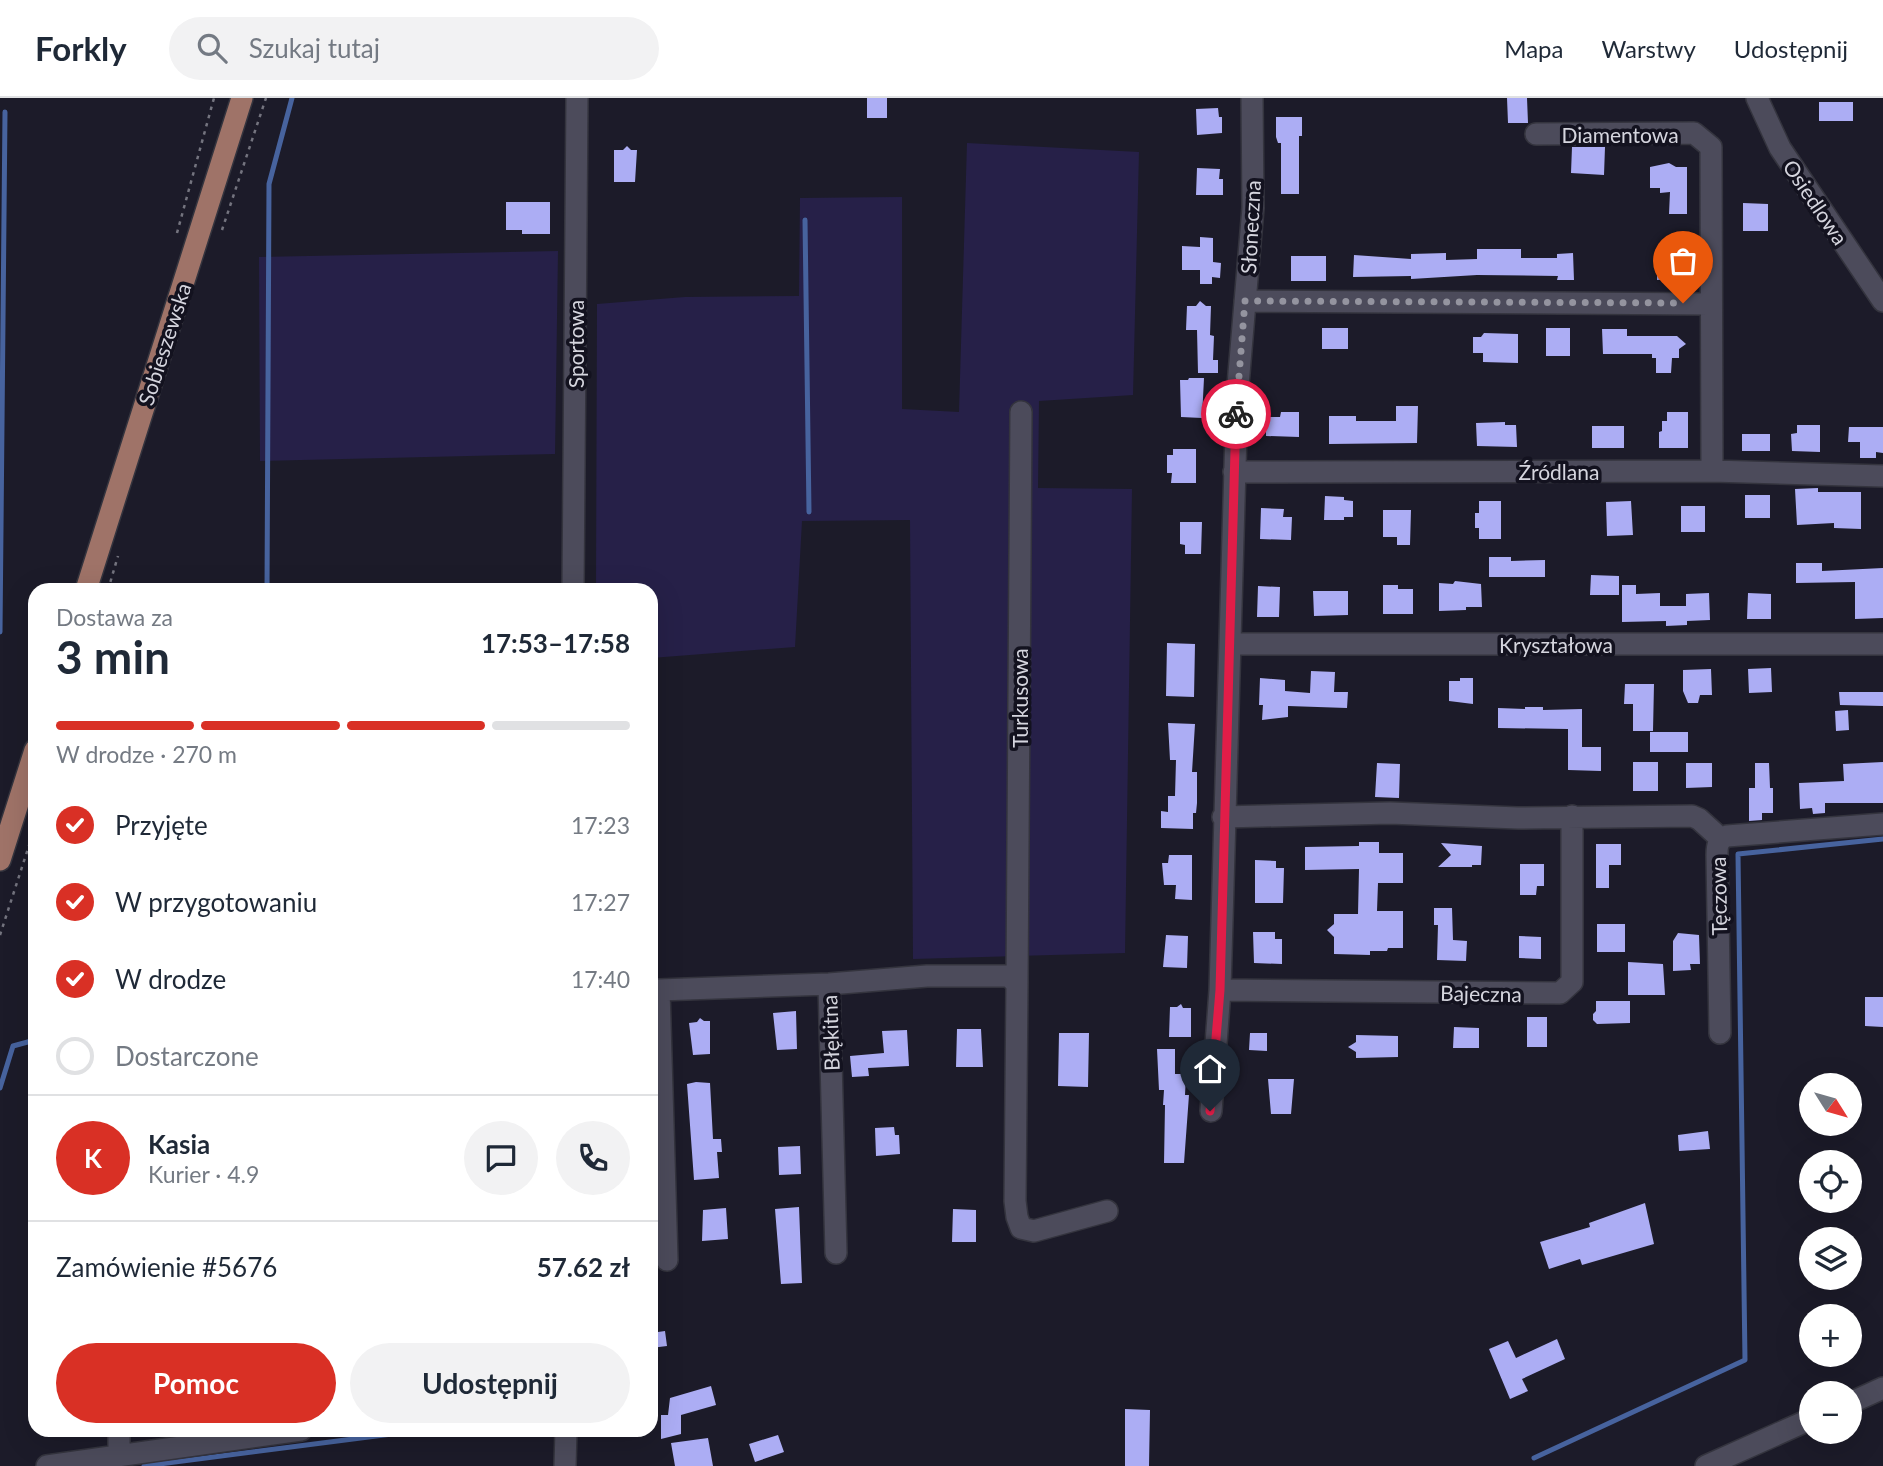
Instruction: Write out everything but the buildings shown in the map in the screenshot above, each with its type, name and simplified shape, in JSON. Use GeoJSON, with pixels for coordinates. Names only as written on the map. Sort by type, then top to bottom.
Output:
{"type":"FeatureCollection","features":[{"type":"Feature","properties":{"kind":"main road","name":"Sobieszewska"},"geometry":{"type":"LineString","coordinates":[[88,583],[242,98]]}},
{"type":"Feature","properties":{"kind":"main road"},"geometry":{"type":"LineString","coordinates":[[0,860],[28,772]]}},
{"type":"Feature","properties":{"kind":"street","name":"Sportowa"},"geometry":{"type":"LineString","coordinates":[[573,583],[577,98]]}},
{"type":"Feature","properties":{"kind":"street","name":"Słoneczna"},"geometry":{"type":"LineString","coordinates":[[1210,1111],[1220,990],[1237,397],[1253,208],[1252,98]]}},
{"type":"Feature","properties":{"kind":"street","name":"Osiedlowa"},"geometry":{"type":"LineString","coordinates":[[1757,98],[1780,148],[1883,301]]}},
{"type":"Feature","properties":{"kind":"street","name":"Diamentowa"},"geometry":{"type":"LineString","coordinates":[[1536,134],[1694,133],[1711,148],[1712,471]]}},
{"type":"Feature","properties":{"kind":"street"},"geometry":{"type":"LineString","coordinates":[[1245,301],[1710,304]]}},
{"type":"Feature","properties":{"kind":"street","name":"Turkusowa"},"geometry":{"type":"LineString","coordinates":[[1021,412],[1015,1201],[1021,1228],[1034,1231],[1107,1211]]}},
{"type":"Feature","properties":{"kind":"street","name":"Źródlana"},"geometry":{"type":"LineString","coordinates":[[1234,472],[1712,471],[1883,475]]}},
{"type":"Feature","properties":{"kind":"street","name":"Kryształowa"},"geometry":{"type":"LineString","coordinates":[[1230,644],[1883,644]]}},
{"type":"Feature","properties":{"kind":"street"},"geometry":{"type":"LineString","coordinates":[[1223,817],[1390,813],[1518,818],[1692,816],[1721,839]]}},
{"type":"Feature","properties":{"kind":"street","name":"Bajeczna"},"geometry":{"type":"LineString","coordinates":[[1220,990],[1560,993],[1572,982],[1572,816]]}},
{"type":"Feature","properties":{"kind":"street","name":"Tęczowa"},"geometry":{"type":"LineString","coordinates":[[1720,1033],[1717,846],[1721,839],[1727,836],[1883,824]]}},
{"type":"Feature","properties":{"kind":"street"},"geometry":{"type":"LineString","coordinates":[[829,984],[927,975],[999,974],[1009,976],[1017,984]]}},
{"type":"Feature","properties":{"kind":"street","name":"Błękitna"},"geometry":{"type":"LineString","coordinates":[[658,990],[829,984],[836,1253]]}},
{"type":"Feature","properties":{"kind":"street","name":"Błękitna"},"geometry":{"type":"LineString","coordinates":[[658,1058],[667,1260]]}},
{"type":"Feature","properties":{"kind":"street"},"geometry":{"type":"LineString","coordinates":[[1862,1398],[1883,1388]]}},
{"type":"Feature","properties":{"kind":"street"},"geometry":{"type":"LineString","coordinates":[[1706,1466],[1799,1424]]}},
{"type":"Feature","properties":{"kind":"street"},"geometry":{"type":"LineString","coordinates":[[119,1437],[119,1457]]}},
{"type":"Feature","properties":{"kind":"street"},"geometry":{"type":"LineString","coordinates":[[47,1466],[254,1437]]}},
{"type":"Feature","properties":{"kind":"street"},"geometry":{"type":"LineString","coordinates":[[565,1466],[566,1437]]}},
{"type":"Feature","properties":{"kind":"path"},"geometry":{"type":"LineString","coordinates":[[219,240],[266,98]]}},
{"type":"Feature","properties":{"kind":"path"},"geometry":{"type":"LineString","coordinates":[[110,583],[119,553]]}},
{"type":"Feature","properties":{"kind":"path"},"geometry":{"type":"LineString","coordinates":[[0,935],[28,849]]}},
{"type":"Feature","properties":{"kind":"shaded area"},"geometry":{"type":"Polygon","coordinates":[[[967,143],[1139,152],[1133,395],[1039,401],[1038,488],[1132,489],[1125,953],[913,959],[910,520],[802,521],[795,647],[658,657],[658,583],[596,583],[597,304],[685,297],[799,296],[800,198],[902,197],[902,409],[959,412],[967,143]]]}},
{"type":"Feature","properties":{"kind":"shaded area"},"geometry":{"type":"Polygon","coordinates":[[[558,251],[555,454],[260,461],[259,257],[558,251]]]}},
{"type":"Feature","properties":{"kind":"waterway"},"geometry":{"type":"LineString","coordinates":[[267,583],[269,184],[292,98]]}},
{"type":"Feature","properties":{"kind":"waterway"},"geometry":{"type":"LineString","coordinates":[[0,632],[5,112]]}},
{"type":"Feature","properties":{"kind":"waterway"},"geometry":{"type":"LineString","coordinates":[[805,220],[809,512]]}},
{"type":"Feature","properties":{"kind":"waterway"},"geometry":{"type":"LineString","coordinates":[[1534,1458],[1745,1360],[1738,854],[1883,839]]}},
{"type":"Feature","properties":{"kind":"waterway"},"geometry":{"type":"LineString","coordinates":[[0,1088],[13,1046],[28,1042]]}},
{"type":"Feature","properties":{"kind":"waterway"},"geometry":{"type":"LineString","coordinates":[[144,1466],[369,1437]]}},
{"type":"Feature","properties":{"kind":"way so far"},"geometry":{"type":"LineString","coordinates":[[1236,414],[1245,301],[1683,303]]}},
{"type":"Feature","properties":{"kind":"route"},"geometry":{"type":"LineString","coordinates":[[1210,1111],[1220,990],[1236,414]]}}]}
